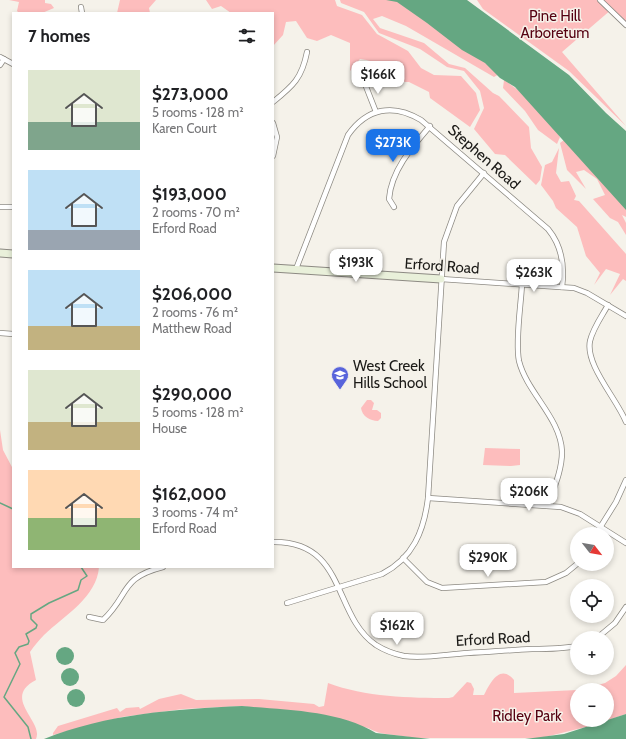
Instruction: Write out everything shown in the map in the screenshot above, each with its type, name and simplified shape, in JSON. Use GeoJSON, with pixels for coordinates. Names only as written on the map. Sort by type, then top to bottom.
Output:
{"type":"FeatureCollection","features":[{"type":"Feature","properties":{"kind":"street"},"geometry":{"type":"LineString","coordinates":[[600,0],[626,25]]}},
{"type":"Feature","properties":{"kind":"street"},"geometry":{"type":"LineString","coordinates":[[81,7],[82,12]]}},
{"type":"Feature","properties":{"kind":"street"},"geometry":{"type":"LineString","coordinates":[[274,101],[297,81],[303,68],[307,52]]}},
{"type":"Feature","properties":{"kind":"street"},"geometry":{"type":"LineString","coordinates":[[0,65],[2,58],[12,63]]}},
{"type":"Feature","properties":{"kind":"street"},"geometry":{"type":"LineString","coordinates":[[365,84],[376,112]]}},
{"type":"Feature","properties":{"kind":"street","name":"Stephen Road"},"geometry":{"type":"LineString","coordinates":[[296,270],[348,135],[364,118],[376,112],[388,110],[406,112],[430,126],[552,233],[563,260],[562,287]]}},
{"type":"Feature","properties":{"kind":"street"},"geometry":{"type":"LineString","coordinates":[[274,126],[277,137],[274,151]]}},
{"type":"Feature","properties":{"kind":"street"},"geometry":{"type":"LineString","coordinates":[[394,207],[389,199],[394,181],[405,158],[430,126]]}},
{"type":"Feature","properties":{"kind":"street"},"geometry":{"type":"LineString","coordinates":[[287,603],[382,574],[412,549],[421,533],[428,498],[444,242],[452,215],[464,196],[484,173]]}},
{"type":"Feature","properties":{"kind":"street"},"geometry":{"type":"LineString","coordinates":[[0,207],[12,207]]}},
{"type":"Feature","properties":{"kind":"street"},"geometry":{"type":"LineString","coordinates":[[0,253],[12,254]]}},
{"type":"Feature","properties":{"kind":"street","name":"Erford Road"},"geometry":{"type":"LineString","coordinates":[[274,268],[522,284],[577,289],[626,316]]}},
{"type":"Feature","properties":{"kind":"street"},"geometry":{"type":"LineString","coordinates":[[522,284],[518,347],[519,360],[525,375],[556,429],[561,446],[560,468],[548,505]]}},
{"type":"Feature","properties":{"kind":"street"},"geometry":{"type":"LineString","coordinates":[[608,305],[592,336],[590,352],[596,367],[626,422]]}},
{"type":"Feature","properties":{"kind":"street"},"geometry":{"type":"LineString","coordinates":[[0,334],[12,334]]}},
{"type":"Feature","properties":{"kind":"street"},"geometry":{"type":"LineString","coordinates":[[601,526],[616,502],[626,480]]}},
{"type":"Feature","properties":{"kind":"street"},"geometry":{"type":"LineString","coordinates":[[428,498],[548,505],[571,509],[601,526],[626,543]]}},
{"type":"Feature","properties":{"kind":"street","name":"Erford Road"},"geometry":{"type":"LineString","coordinates":[[274,542],[296,545],[316,556],[328,567],[340,588],[353,618],[363,633],[376,645],[401,655],[421,656],[570,646]]}},
{"type":"Feature","properties":{"kind":"street"},"geometry":{"type":"LineString","coordinates":[[403,558],[427,582],[442,588],[546,582],[570,570]]}},
{"type":"Feature","properties":{"kind":"street"},"geometry":{"type":"LineString","coordinates":[[88,617],[102,620],[108,615],[135,578],[147,571],[159,568]]}},
{"type":"Feature","properties":{"kind":"street"},"geometry":{"type":"LineString","coordinates":[[605,631],[615,623],[626,606]]}},
{"type":"Feature","properties":{"kind":"green space"},"geometry":{"type":"Polygon","coordinates":[[[9,0],[45,0],[45,3],[51,4],[54,8],[44,12],[18,12],[19,2],[9,0]]]}},
{"type":"Feature","properties":{"kind":"green space"},"geometry":{"type":"Polygon","coordinates":[[[120,0],[156,0],[149,8],[150,12],[117,12],[120,0]]]}},
{"type":"Feature","properties":{"kind":"green space"},"geometry":{"type":"Polygon","coordinates":[[[206,0],[335,0],[337,6],[362,15],[377,34],[408,51],[421,68],[434,75],[461,76],[476,93],[480,110],[470,127],[430,98],[429,92],[409,82],[405,82],[390,70],[378,64],[360,59],[350,71],[350,43],[331,35],[317,41],[307,38],[296,21],[286,22],[283,35],[274,45],[274,12],[230,12],[221,6],[212,9],[206,0]]]}},
{"type":"Feature","properties":{"kind":"green space"},"geometry":{"type":"Polygon","coordinates":[[[340,0],[395,0],[501,73],[494,77],[406,26],[382,16],[373,19],[380,28],[424,43],[449,64],[465,68],[493,93],[499,96],[529,127],[531,148],[542,167],[540,180],[536,185],[505,155],[495,154],[474,129],[484,108],[480,91],[464,71],[447,67],[420,49],[379,33],[364,12],[341,3],[340,0]]]}},
{"type":"Feature","properties":{"kind":"green space","name":"Pine Hill Arboretum"},"geometry":{"type":"Polygon","coordinates":[[[477,0],[626,0],[626,23],[612,9],[562,52],[626,126],[569,71],[483,9],[477,0]]]}},
{"type":"Feature","properties":{"kind":"green space"},"geometry":{"type":"Polygon","coordinates":[[[504,80],[528,98],[548,121],[560,137],[557,144],[538,130],[525,111],[503,88],[504,80]]]}},
{"type":"Feature","properties":{"kind":"green space"},"geometry":{"type":"Polygon","coordinates":[[[564,140],[610,185],[611,193],[626,204],[626,217],[622,215],[626,223],[626,235],[618,222],[610,218],[593,199],[605,195],[597,179],[584,170],[576,172],[586,189],[567,170],[560,143],[564,140]]]}},
{"type":"Feature","properties":{"kind":"green space"},"geometry":{"type":"Polygon","coordinates":[[[559,148],[556,173],[561,182],[569,181],[576,196],[574,200],[579,201],[626,254],[626,281],[623,279],[610,295],[620,274],[606,269],[594,285],[600,273],[586,256],[577,227],[556,208],[553,201],[541,185],[545,165],[552,162],[559,148]]]}},
{"type":"Feature","properties":{"kind":"green space"},"geometry":{"type":"Polygon","coordinates":[[[367,400],[371,400],[374,403],[372,410],[377,410],[381,413],[381,418],[378,421],[369,419],[363,413],[361,408],[367,400]]]}},
{"type":"Feature","properties":{"kind":"green space"},"geometry":{"type":"Polygon","coordinates":[[[0,430],[3,450],[12,467],[12,568],[99,568],[97,578],[86,597],[44,635],[30,652],[36,680],[26,687],[22,694],[26,710],[37,732],[36,739],[0,739],[0,430]]]}},
{"type":"Feature","properties":{"kind":"green space"},"geometry":{"type":"Polygon","coordinates":[[[485,448],[520,449],[520,465],[483,465],[485,448]]]}},
{"type":"Feature","properties":{"kind":"green space","name":"Ridley Park"},"geometry":{"type":"Polygon","coordinates":[[[626,665],[626,714],[614,718],[614,683],[605,683],[616,676],[626,665]]]}},
{"type":"Feature","properties":{"kind":"green space","name":"Ridley Park"},"geometry":{"type":"Polygon","coordinates":[[[504,673],[509,675],[514,680],[514,693],[570,690],[570,727],[586,727],[541,738],[413,738],[384,734],[368,728],[242,706],[183,709],[122,717],[53,735],[58,726],[117,708],[120,712],[126,708],[139,707],[140,709],[159,699],[181,694],[196,700],[259,699],[314,704],[319,707],[324,706],[328,683],[342,688],[388,696],[449,698],[453,697],[467,682],[471,683],[474,689],[473,695],[484,695],[492,680],[504,673]]]}},
{"type":"Feature","properties":{"kind":"shaded area"},"geometry":{"type":"Polygon","coordinates":[[[386,0],[467,0],[569,75],[626,131],[626,210],[515,87],[500,78],[485,63],[462,50],[397,2],[386,0]]]}},
{"type":"Feature","properties":{"kind":"shaded area"},"geometry":{"type":"Polygon","coordinates":[[[65,647],[71,650],[74,656],[71,662],[65,665],[59,662],[56,656],[59,650],[65,647]]]}},
{"type":"Feature","properties":{"kind":"shaded area"},"geometry":{"type":"Polygon","coordinates":[[[70,668],[76,671],[79,677],[76,683],[70,686],[64,683],[61,677],[64,671],[70,668]]]}},
{"type":"Feature","properties":{"kind":"shaded area"},"geometry":{"type":"Polygon","coordinates":[[[76,689],[82,692],[85,698],[82,704],[76,707],[70,704],[67,698],[70,692],[76,689]]]}},
{"type":"Feature","properties":{"kind":"shaded area"},"geometry":{"type":"Polygon","coordinates":[[[242,706],[311,712],[328,715],[361,725],[376,733],[430,739],[44,739],[116,718],[167,711],[242,706]]]}},
{"type":"Feature","properties":{"kind":"shaded area"},"geometry":{"type":"Polygon","coordinates":[[[626,714],[626,739],[525,739],[564,734],[586,727],[614,727],[614,718],[626,714]]]}},
{"type":"Feature","properties":{"kind":"waterway"},"geometry":{"type":"LineString","coordinates":[[0,503],[12,509]]}},
{"type":"Feature","properties":{"kind":"waterway"},"geometry":{"type":"LineString","coordinates":[[31,739],[28,727],[4,697],[20,664],[15,653],[19,647],[28,644],[29,641],[26,634],[36,628],[37,625],[31,619],[31,614],[49,603],[78,590],[81,580],[87,576],[82,568]]}},
{"type":"Feature","properties":{"kind":"place","name":"West Creek Hills School"},"geometry":{"type":"Point","coordinates":[340,390]}}]}
